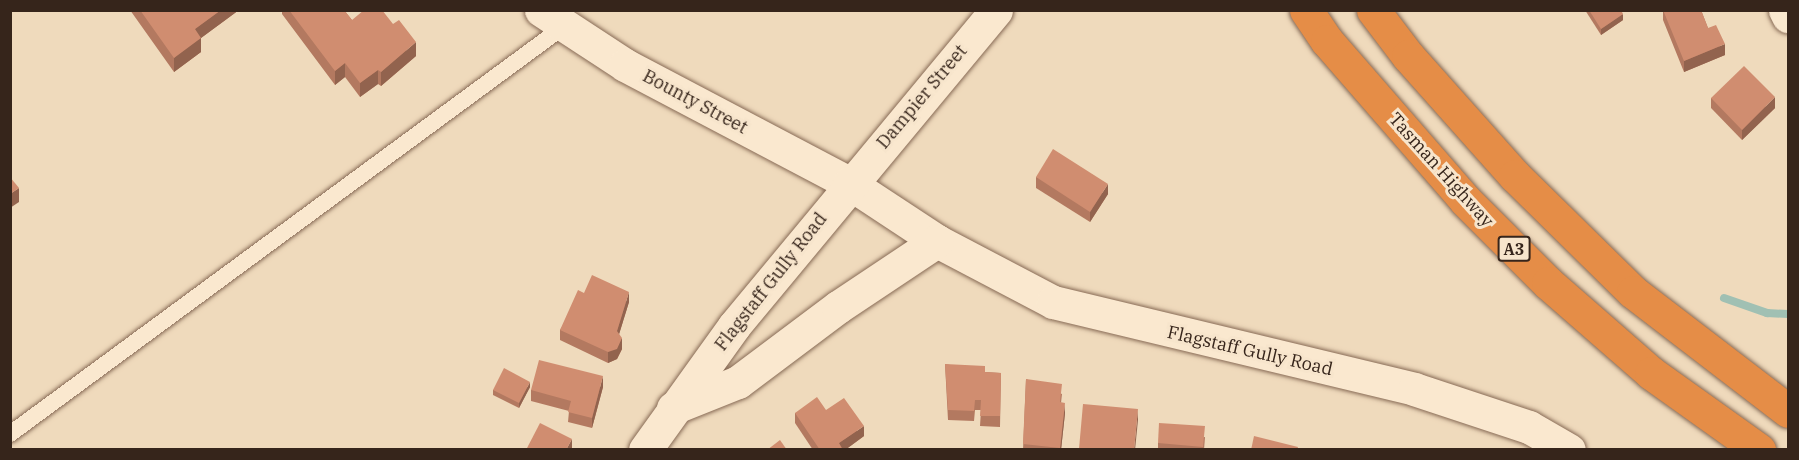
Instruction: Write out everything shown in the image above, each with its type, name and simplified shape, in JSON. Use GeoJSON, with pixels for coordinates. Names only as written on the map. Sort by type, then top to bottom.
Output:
{"type":"FeatureCollection","features":[{"type":"Feature","properties":{"kind":"highway","name":"Tasman Highway"},"geometry":{"type":"LineString","coordinates":[[1306,10],[1327,41],[1465,200],[1548,283],[1650,373],[1759,450]]}},
{"type":"Feature","properties":{"kind":"highway"},"geometry":{"type":"LineString","coordinates":[[1373,10],[1515,176],[1632,292],[1788,411]]}},
{"type":"Feature","properties":{"kind":"street","name":"Dampier Street"},"geometry":{"type":"LineString","coordinates":[[849,183],[996,10]]}},
{"type":"Feature","properties":{"kind":"street"},"geometry":{"type":"LineString","coordinates":[[1785,10],[1788,16]]}},
{"type":"Feature","properties":{"kind":"street","name":"Bounty Street"},"geometry":{"type":"LineString","coordinates":[[561,16],[625,65],[849,183]]}},
{"type":"Feature","properties":{"kind":"street","name":"Flagstaff Gully Road"},"geometry":{"type":"LineString","coordinates":[[645,450],[674,408],[849,183],[937,242],[1053,302],[1414,389],[1529,427],[1569,450]]}},
{"type":"Feature","properties":{"kind":"street"},"geometry":{"type":"LineString","coordinates":[[674,408],[738,382],[838,307],[937,242]]}},
{"type":"Feature","properties":{"kind":"lane"},"geometry":{"type":"LineString","coordinates":[[10,434],[561,16]]}},
{"type":"Feature","properties":{"kind":"building"},"geometry":{"type":"Polygon","coordinates":[[[140,10],[221,10],[195,29],[201,38],[174,58],[140,10]]]}},
{"type":"Feature","properties":{"kind":"building"},"geometry":{"type":"Polygon","coordinates":[[[289,10],[344,10],[352,20],[364,10],[382,10],[393,24],[399,20],[416,42],[381,72],[378,70],[360,83],[345,63],[335,71],[289,10]]]}},
{"type":"Feature","properties":{"kind":"building"},"geometry":{"type":"Polygon","coordinates":[[[1589,10],[1621,10],[1623,14],[1601,29],[1589,10]]]}},
{"type":"Feature","properties":{"kind":"building"},"geometry":{"type":"Polygon","coordinates":[[[1663,10],[1701,10],[1708,28],[1716,25],[1725,44],[1684,61],[1663,10]]]}},
{"type":"Feature","properties":{"kind":"building"},"geometry":{"type":"Polygon","coordinates":[[[1744,66],[1775,97],[1742,130],[1711,98],[1744,66]]]}},
{"type":"Feature","properties":{"kind":"building"},"geometry":{"type":"Polygon","coordinates":[[[1053,149],[1108,184],[1090,212],[1036,177],[1053,149]]]}},
{"type":"Feature","properties":{"kind":"building"},"geometry":{"type":"Polygon","coordinates":[[[10,177],[19,188],[10,194],[10,177]]]}},
{"type":"Feature","properties":{"kind":"building"},"geometry":{"type":"Polygon","coordinates":[[[592,275],[629,292],[617,331],[622,338],[617,349],[608,352],[560,330],[578,290],[584,293],[592,275]]]}},
{"type":"Feature","properties":{"kind":"building"},"geometry":{"type":"Polygon","coordinates":[[[539,360],[603,376],[592,418],[568,412],[571,401],[531,390],[539,360]]]}},
{"type":"Feature","properties":{"kind":"building"},"geometry":{"type":"Polygon","coordinates":[[[945,364],[985,366],[985,372],[1001,373],[1000,416],[980,416],[981,400],[975,400],[974,411],[948,410],[945,364]]]}},
{"type":"Feature","properties":{"kind":"building"},"geometry":{"type":"Polygon","coordinates":[[[504,368],[530,382],[519,403],[493,390],[504,368]]]}},
{"type":"Feature","properties":{"kind":"building"},"geometry":{"type":"Polygon","coordinates":[[[1026,379],[1062,384],[1060,402],[1065,403],[1060,448],[1023,444],[1026,379]]]}},
{"type":"Feature","properties":{"kind":"building"},"geometry":{"type":"Polygon","coordinates":[[[817,397],[826,410],[844,398],[864,426],[839,443],[843,450],[820,450],[795,413],[817,397]]]}},
{"type":"Feature","properties":{"kind":"building"},"geometry":{"type":"Polygon","coordinates":[[[1083,404],[1138,409],[1134,450],[1079,449],[1083,404]]]}},
{"type":"Feature","properties":{"kind":"building"},"geometry":{"type":"Polygon","coordinates":[[[540,423],[572,439],[566,450],[526,450],[540,423]]]}},
{"type":"Feature","properties":{"kind":"building"},"geometry":{"type":"Polygon","coordinates":[[[1159,423],[1205,426],[1203,447],[1158,443],[1159,423]]]}},
{"type":"Feature","properties":{"kind":"building"},"geometry":{"type":"Polygon","coordinates":[[[1254,436],[1298,447],[1297,450],[1251,450],[1254,436]]]}},
{"type":"Feature","properties":{"kind":"building"},"geometry":{"type":"Polygon","coordinates":[[[780,440],[787,450],[767,450],[780,440]]]}},
{"type":"Feature","properties":{"kind":"waterway"},"geometry":{"type":"LineString","coordinates":[[1724,298],[1767,313],[1788,314]]}}]}
